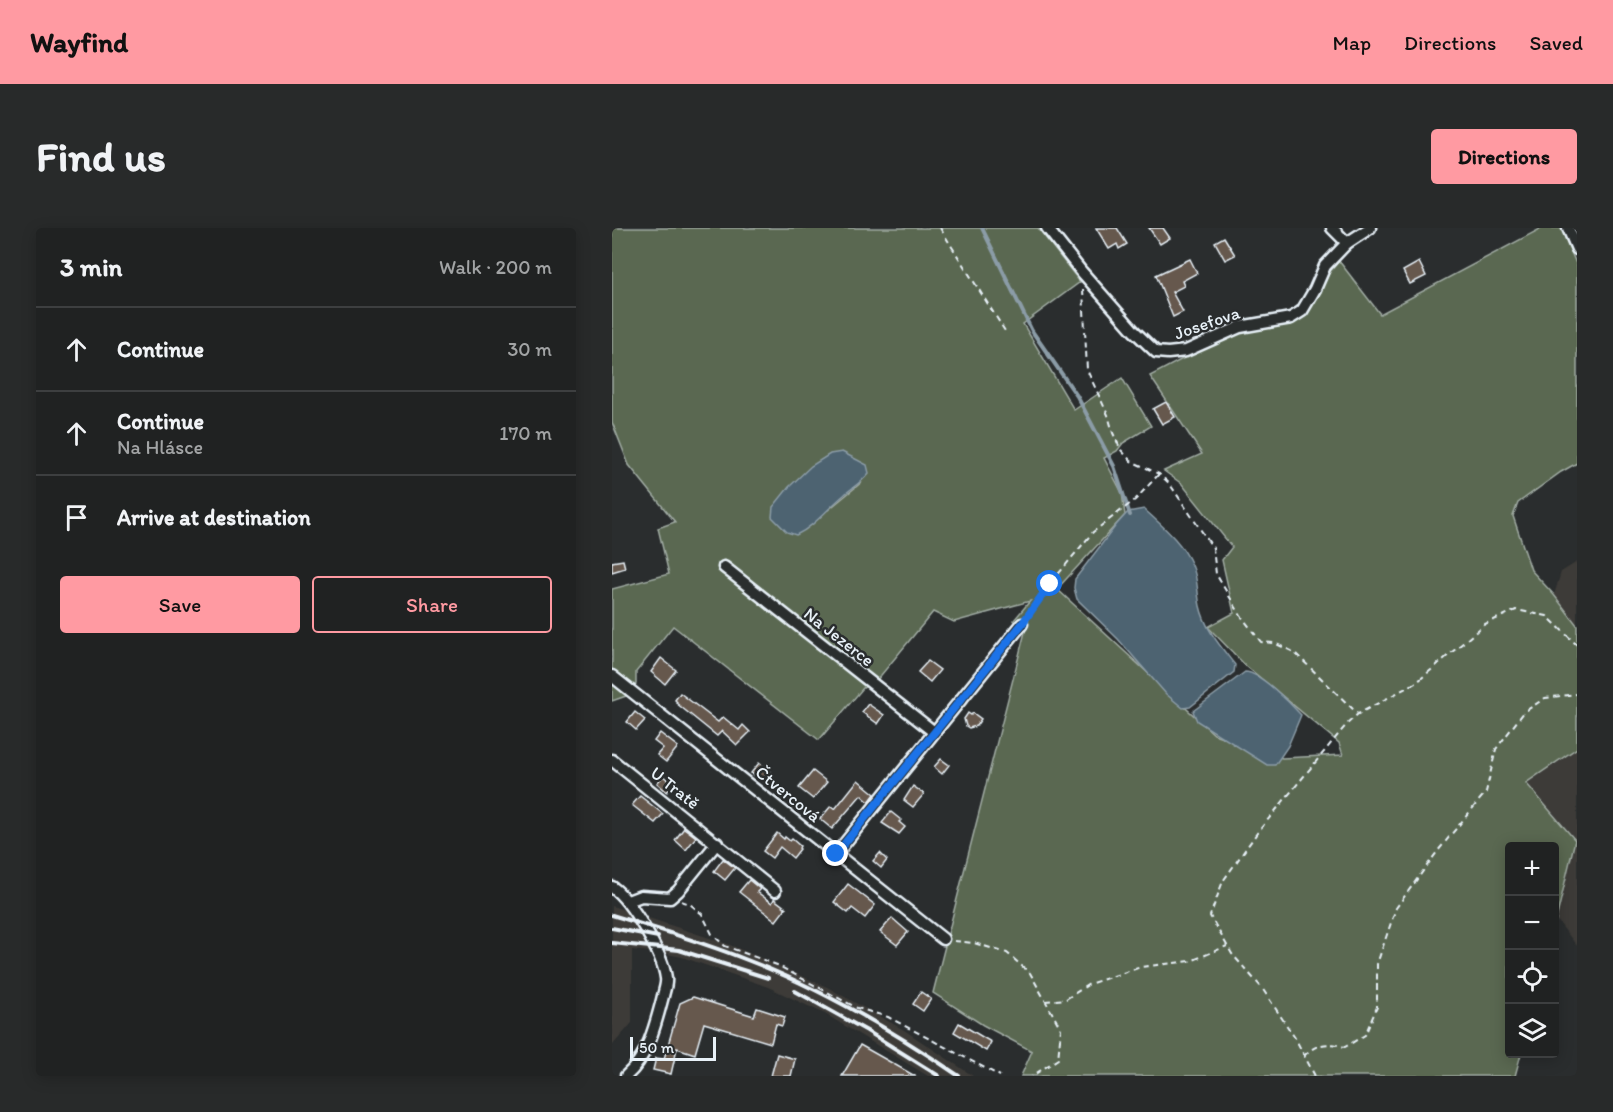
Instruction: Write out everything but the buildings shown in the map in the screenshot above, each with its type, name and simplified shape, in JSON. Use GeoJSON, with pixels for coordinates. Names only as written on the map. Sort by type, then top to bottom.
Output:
{"type":"FeatureCollection","features":[{"type":"Feature","properties":{"kind":"street","name":"Josefova"},"geometry":{"type":"LineString","coordinates":[[1047,228],[1081,271],[1134,331],[1156,352],[1186,351],[1240,327],[1291,318],[1302,311],[1315,290],[1325,266],[1347,243],[1370,228]]}},
{"type":"Feature","properties":{"kind":"street"},"geometry":{"type":"LineString","coordinates":[[1332,228],[1347,243]]}},
{"type":"Feature","properties":{"kind":"street"},"geometry":{"type":"LineString","coordinates":[[1568,228],[1577,249]]}},
{"type":"Feature","properties":{"kind":"street","name":"Na Jezerce"},"geometry":{"type":"LineString","coordinates":[[724,567],[934,732]]}},
{"type":"Feature","properties":{"kind":"street"},"geometry":{"type":"LineString","coordinates":[[836,854],[1022,624]]}},
{"type":"Feature","properties":{"kind":"street","name":"Čtvercová"},"geometry":{"type":"LineString","coordinates":[[612,676],[943,939]]}},
{"type":"Feature","properties":{"kind":"street","name":"U Tratě"},"geometry":{"type":"LineString","coordinates":[[612,760],[775,891]]}},
{"type":"Feature","properties":{"kind":"street"},"geometry":{"type":"LineString","coordinates":[[628,901],[641,896],[670,898],[717,843]]}},
{"type":"Feature","properties":{"kind":"street"},"geometry":{"type":"LineString","coordinates":[[612,887],[628,901],[659,956],[667,980],[657,1020],[645,1051],[626,1076]]}},
{"type":"Feature","properties":{"kind":"path"},"geometry":{"type":"LineString","coordinates":[[940,228],[1005,331]]}},
{"type":"Feature","properties":{"kind":"path"},"geometry":{"type":"LineString","coordinates":[[1081,271],[1086,317],[1087,370],[1121,450],[1131,461],[1159,474],[1169,483],[1213,548],[1216,574],[1241,616],[1261,642],[1274,643],[1294,652],[1358,714]]}},
{"type":"Feature","properties":{"kind":"path"},"geometry":{"type":"LineString","coordinates":[[1022,624],[1050,584],[1093,532],[1135,500],[1159,474]]}},
{"type":"Feature","properties":{"kind":"path"},"geometry":{"type":"LineString","coordinates":[[1316,1076],[1262,988],[1227,946],[1210,916],[1223,881],[1257,833],[1347,724],[1358,714],[1417,682],[1485,624],[1516,610],[1547,616],[1577,645]]}},
{"type":"Feature","properties":{"kind":"path"},"geometry":{"type":"LineString","coordinates":[[1304,1056],[1313,1047],[1333,1043],[1345,1047],[1365,1035],[1377,1007],[1377,964],[1396,908],[1437,852],[1486,792],[1496,749],[1524,712],[1545,698],[1577,694]]}},
{"type":"Feature","properties":{"kind":"path"},"geometry":{"type":"LineString","coordinates":[[670,898],[690,904],[702,914],[712,934],[725,946],[777,965],[857,1008],[888,1017],[1000,1076]]}},
{"type":"Feature","properties":{"kind":"path"},"geometry":{"type":"LineString","coordinates":[[943,939],[974,943],[1006,954],[1030,973],[1061,1029],[1058,1059],[1032,1076]]}},
{"type":"Feature","properties":{"kind":"path"},"geometry":{"type":"LineString","coordinates":[[1045,1001],[1066,999],[1089,984],[1141,967],[1191,961],[1227,946]]}},
{"type":"Feature","properties":{"kind":"shaded area"},"geometry":{"type":"Polygon","coordinates":[[[1577,562],[1577,625],[1554,595],[1561,572],[1577,562]]]}},
{"type":"Feature","properties":{"kind":"shaded area"},"geometry":{"type":"Polygon","coordinates":[[[1577,748],[1577,946],[1559,923],[1559,907],[1575,840],[1525,783],[1577,748]]]}},
{"type":"Feature","properties":{"kind":"shaded area"},"geometry":{"type":"Polygon","coordinates":[[[612,906],[728,944],[827,987],[904,1030],[973,1076],[928,1076],[825,1014],[768,987],[682,957],[632,950],[632,1023],[612,1046],[612,906]]]}},
{"type":"Feature","properties":{"kind":"green space"},"geometry":{"type":"Polygon","coordinates":[[[612,228],[1038,228],[1080,282],[1023,324],[1074,410],[1122,378],[1151,426],[1104,458],[1122,493],[1125,515],[1057,589],[1214,734],[1282,758],[1343,755],[1339,743],[1246,666],[1208,627],[1234,613],[1222,560],[1232,547],[1182,484],[1164,471],[1202,454],[1150,376],[1238,330],[1297,320],[1319,295],[1329,273],[1339,261],[1380,314],[1542,228],[1561,228],[1577,266],[1577,463],[1518,503],[1513,516],[1531,570],[1577,625],[1577,748],[1526,783],[1575,840],[1559,907],[1559,842],[1505,842],[1505,1058],[1520,1058],[1515,1076],[1021,1076],[1032,1051],[983,1025],[933,993],[1026,628],[1014,620],[1030,601],[954,622],[933,612],[877,680],[863,688],[819,740],[673,626],[636,672],[636,684],[626,696],[612,701],[612,589],[669,574],[658,528],[675,522],[629,465],[612,422],[612,228]],[[862,482],[773,507],[828,510],[862,482]]]}},
{"type":"Feature","properties":{"kind":"water"},"geometry":{"type":"Polygon","coordinates":[[[842,452],[867,465],[869,473],[809,527],[796,535],[787,532],[772,517],[773,507],[789,487],[811,466],[830,454],[842,452]]]}},
{"type":"Feature","properties":{"kind":"water"},"geometry":{"type":"Polygon","coordinates":[[[1144,509],[1171,535],[1188,557],[1195,575],[1202,614],[1214,637],[1235,665],[1234,672],[1190,707],[1183,708],[1166,694],[1118,639],[1077,599],[1074,588],[1075,579],[1117,524],[1128,512],[1144,509]]]}},
{"type":"Feature","properties":{"kind":"water"},"geometry":{"type":"Polygon","coordinates":[[[1245,672],[1267,683],[1301,715],[1288,746],[1275,765],[1267,765],[1197,721],[1193,711],[1245,672]]]}},
{"type":"Feature","properties":{"kind":"waterway"},"geometry":{"type":"LineString","coordinates":[[982,228],[1032,331],[1077,396],[1114,466],[1130,515]]}},
{"type":"Feature","properties":{"kind":"railway"},"geometry":{"type":"LineString","coordinates":[[612,915],[714,947],[774,971],[829,997],[883,1027],[959,1076]]}},
{"type":"Feature","properties":{"kind":"railway"},"geometry":{"type":"LineString","coordinates":[[612,928],[658,937]]}},
{"type":"Feature","properties":{"kind":"railway"},"geometry":{"type":"LineString","coordinates":[[612,943],[679,950],[768,978]]}},
{"type":"Feature","properties":{"kind":"railway"},"geometry":{"type":"LineString","coordinates":[[795,991],[867,1031],[939,1076]]}},
{"type":"Feature","properties":{"kind":"route"},"geometry":{"type":"LineString","coordinates":[[836,854],[1022,624],[1050,584]]}}]}
